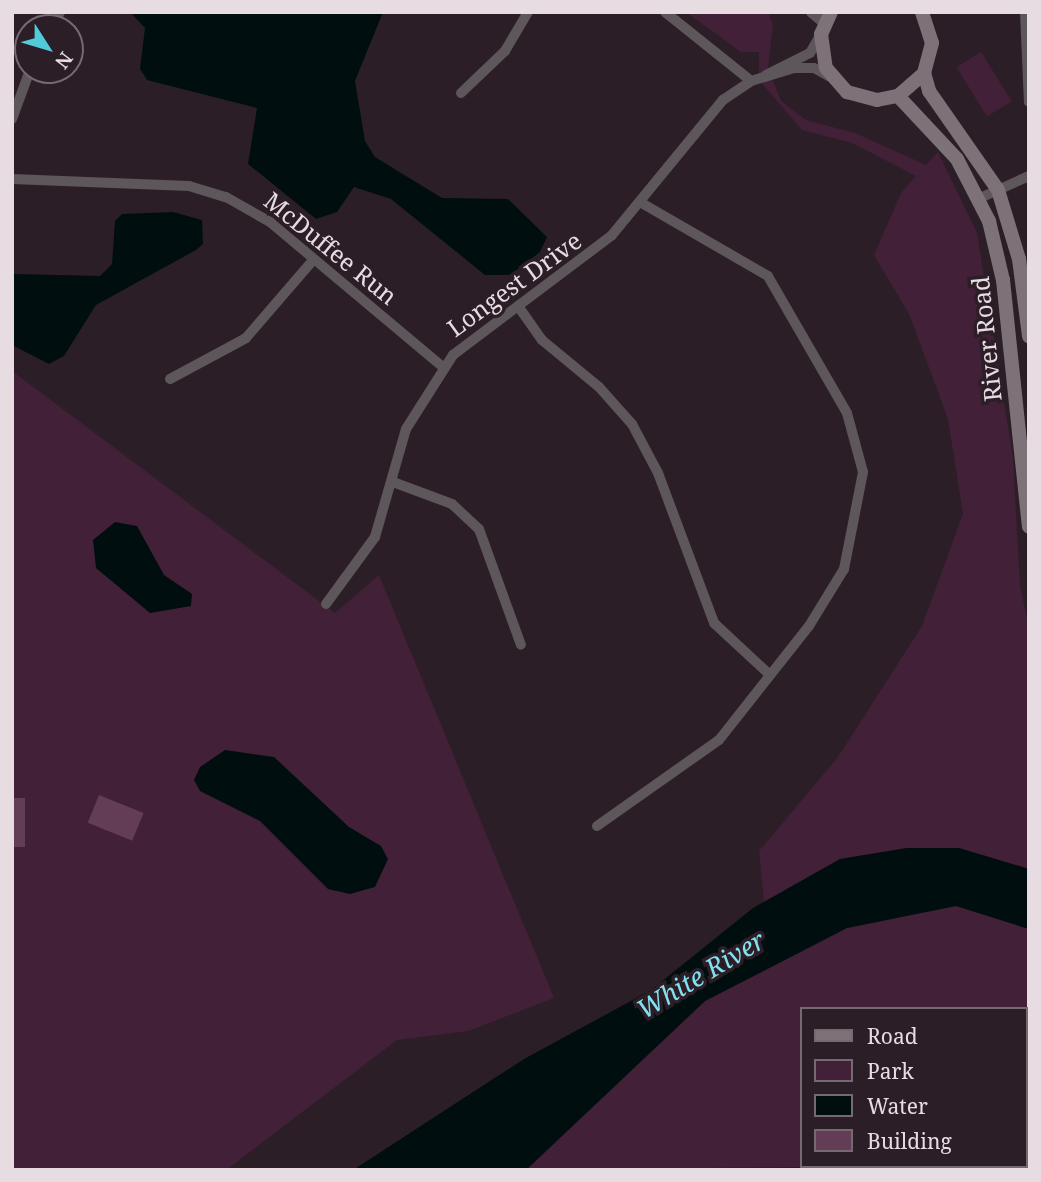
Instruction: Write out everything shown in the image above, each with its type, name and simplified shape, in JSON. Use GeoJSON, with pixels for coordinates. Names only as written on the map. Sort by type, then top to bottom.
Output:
{"type":"FeatureCollection","features":[{"type":"Feature","properties":{"kind":"main road"},"geometry":{"type":"LineString","coordinates":[[826,23],[832,78],[867,99],[898,96],[924,73],[932,43],[922,12]]}},
{"type":"Feature","properties":{"kind":"main road","name":"River Road"},"geometry":{"type":"LineString","coordinates":[[924,73],[929,91],[998,190],[1019,259],[1029,336]]}},
{"type":"Feature","properties":{"kind":"main road","name":"River Road"},"geometry":{"type":"LineString","coordinates":[[898,96],[941,138],[980,198],[999,254],[1022,401],[1029,527]]}},
{"type":"Feature","properties":{"kind":"street"},"geometry":{"type":"LineString","coordinates":[[461,93],[505,51],[528,12]]}},
{"type":"Feature","properties":{"kind":"street"},"geometry":{"type":"LineString","coordinates":[[665,12],[751,81]]}},
{"type":"Feature","properties":{"kind":"street"},"geometry":{"type":"LineString","coordinates":[[812,12],[826,23]]}},
{"type":"Feature","properties":{"kind":"street"},"geometry":{"type":"LineString","coordinates":[[1026,12],[1029,102]]}},
{"type":"Feature","properties":{"kind":"street","name":"Longest Drive"},"geometry":{"type":"LineString","coordinates":[[326,604],[375,537],[393,482],[406,429],[443,368],[518,306],[595,252],[640,202],[702,120],[751,81],[810,53],[826,23]]}},
{"type":"Feature","properties":{"kind":"street","name":"Longest Drive"},"geometry":{"type":"LineString","coordinates":[[766,75],[804,67],[832,78]]}},
{"type":"Feature","properties":{"kind":"street"},"geometry":{"type":"LineString","coordinates":[[12,119],[25,84]]}},
{"type":"Feature","properties":{"kind":"street"},"geometry":{"type":"LineString","coordinates":[[980,198],[1029,176]]}},
{"type":"Feature","properties":{"kind":"street","name":"McDuffee Run"},"geometry":{"type":"LineString","coordinates":[[12,179],[208,191],[247,206],[443,368]]}},
{"type":"Feature","properties":{"kind":"street"},"geometry":{"type":"LineString","coordinates":[[597,826],[719,740],[770,675],[844,569],[863,472],[859,439],[768,276],[640,202]]}},
{"type":"Feature","properties":{"kind":"street"},"geometry":{"type":"LineString","coordinates":[[170,379],[246,338],[313,260]]}},
{"type":"Feature","properties":{"kind":"street"},"geometry":{"type":"LineString","coordinates":[[518,306],[542,340],[599,387],[632,424],[658,473],[714,623],[770,675]]}},
{"type":"Feature","properties":{"kind":"street"},"geometry":{"type":"LineString","coordinates":[[393,482],[452,503],[480,529],[521,645]]}},
{"type":"Feature","properties":{"kind":"green space"},"geometry":{"type":"Polygon","coordinates":[[[686,12],[768,12],[773,24],[768,68],[781,101],[806,120],[855,133],[926,165],[938,152],[977,233],[1013,458],[1020,585],[1029,629],[1029,869],[959,848],[907,848],[840,859],[764,902],[759,851],[838,757],[922,626],[963,514],[948,419],[909,314],[874,255],[901,193],[916,176],[852,143],[802,130],[759,80],[759,52],[741,52],[686,12]]]}},
{"type":"Feature","properties":{"kind":"green space"},"geometry":{"type":"Polygon","coordinates":[[[981,52],[1012,101],[987,117],[956,67],[981,52]]]}},
{"type":"Feature","properties":{"kind":"green space"},"geometry":{"type":"Polygon","coordinates":[[[12,371],[335,613],[379,575],[554,998],[468,1031],[397,1040],[226,1170],[12,1170],[12,371]]]}},
{"type":"Feature","properties":{"kind":"green space"},"geometry":{"type":"Polygon","coordinates":[[[956,906],[1029,929],[1029,1170],[964,1168],[1027,1168],[1027,1007],[800,1007],[800,1167],[526,1170],[705,1001],[847,928],[956,906]]]}},
{"type":"Feature","properties":{"kind":"water"},"geometry":{"type":"Polygon","coordinates":[[[130,12],[383,12],[355,81],[365,141],[375,157],[442,198],[508,199],[547,237],[540,252],[510,275],[485,275],[391,199],[354,187],[337,212],[316,219],[248,164],[257,108],[147,80],[140,69],[145,28],[130,12]]]}},
{"type":"Feature","properties":{"kind":"water"},"geometry":{"type":"Polygon","coordinates":[[[173,212],[202,220],[203,244],[196,250],[96,305],[64,356],[49,364],[12,345],[12,274],[100,276],[112,264],[115,221],[122,214],[173,212]]]}},
{"type":"Feature","properties":{"kind":"water"},"geometry":{"type":"Polygon","coordinates":[[[115,522],[137,526],[164,575],[192,594],[191,606],[150,613],[96,568],[93,540],[115,522]]]}},
{"type":"Feature","properties":{"kind":"water"},"geometry":{"type":"Polygon","coordinates":[[[225,750],[274,757],[349,827],[381,846],[388,859],[375,887],[350,894],[328,889],[260,821],[200,791],[194,780],[200,767],[225,750]]]}},
{"type":"Feature","properties":{"kind":"water","name":"White River"},"geometry":{"type":"Polygon","coordinates":[[[907,848],[959,848],[1029,869],[1029,929],[956,906],[847,928],[705,1001],[526,1170],[353,1170],[524,1059],[651,990],[753,908],[840,859],[907,848]]]}},
{"type":"Feature","properties":{"kind":"building"},"geometry":{"type":"Polygon","coordinates":[[[99,795],[144,813],[132,841],[88,823],[99,795]]]}},
{"type":"Feature","properties":{"kind":"building"},"geometry":{"type":"Polygon","coordinates":[[[12,798],[25,798],[25,847],[12,847],[12,798]]]}}]}
